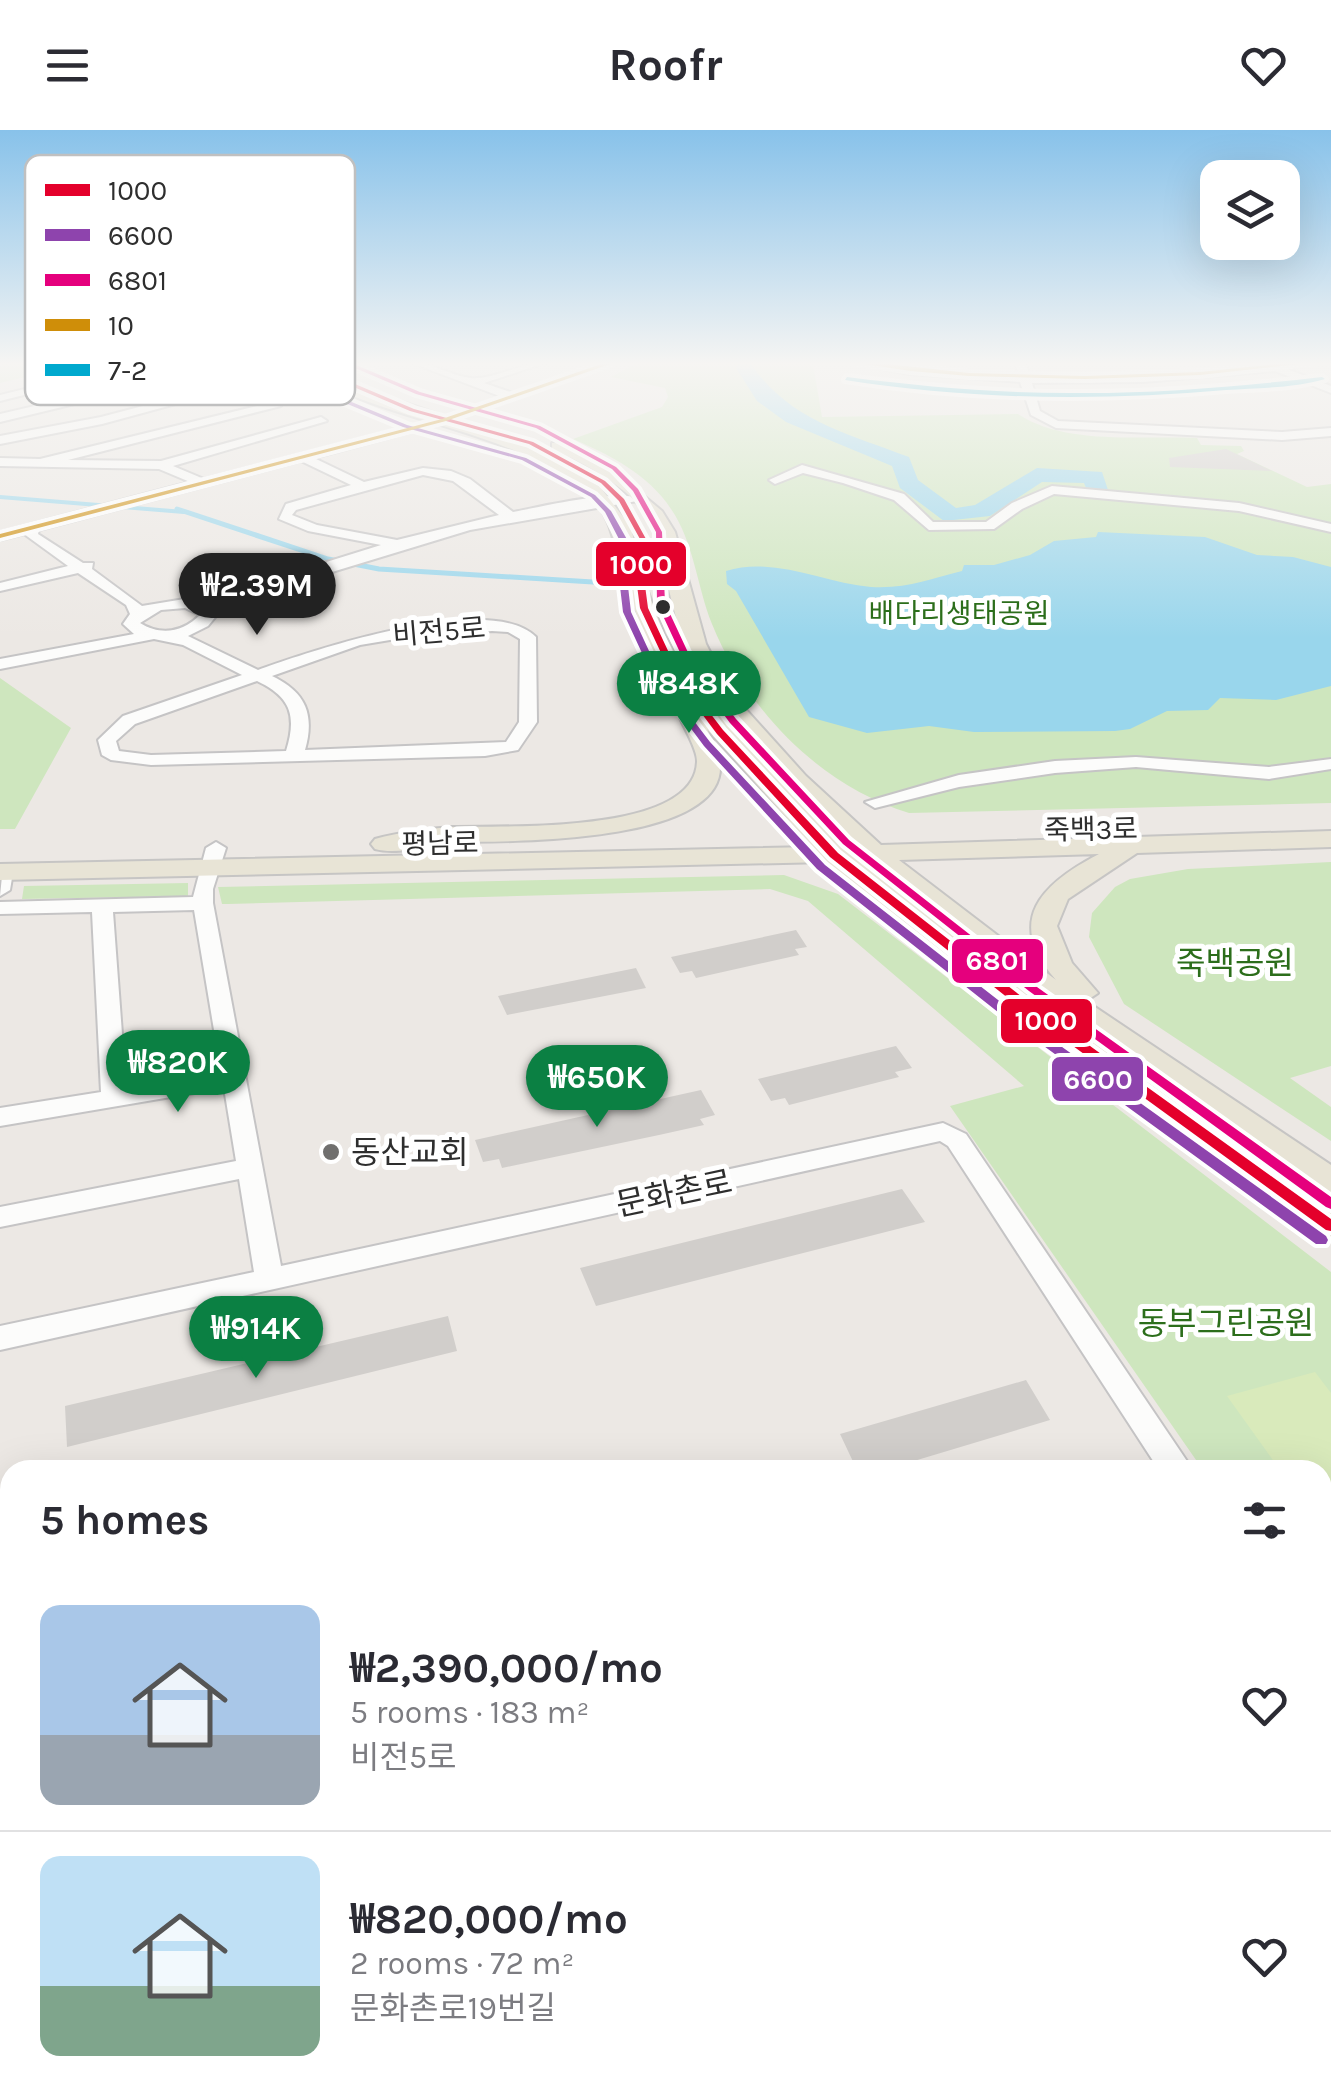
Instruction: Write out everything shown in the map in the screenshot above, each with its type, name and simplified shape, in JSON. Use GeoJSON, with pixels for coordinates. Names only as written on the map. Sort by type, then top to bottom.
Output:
{"type":"FeatureCollection","features":[{"type":"Feature","properties":{"kind":"main road"},"geometry":{"type":"LineString","coordinates":[[536,454],[605,502],[622,527],[644,608],[673,670],[720,732],[1022,1002],[1331,1226]]}},
{"type":"Feature","properties":{"kind":"main road"},"geometry":{"type":"LineString","coordinates":[[576,454],[650,509],[670,541],[683,606],[714,682],[843,844],[1331,1182]]}},
{"type":"Feature","properties":{"kind":"main road"},"geometry":{"type":"LineString","coordinates":[[384,844],[448,835],[612,830],[683,802],[703,784],[711,753],[671,689],[673,670]]}},
{"type":"Feature","properties":{"kind":"main road","name":"죽백3로"},"geometry":{"type":"LineString","coordinates":[[843,844],[1331,824]]}},
{"type":"Feature","properties":{"kind":"main road","name":"죽백3로"},"geometry":{"type":"LineString","coordinates":[[843,844],[1139,844],[1331,838]]}},
{"type":"Feature","properties":{"kind":"main road","name":"평남로"},"geometry":{"type":"LineString","coordinates":[[1,872],[384,844],[843,844]]}},
{"type":"Feature","properties":{"kind":"main road","name":"평남로"},"geometry":{"type":"LineString","coordinates":[[213,858],[843,844]]}},
{"type":"Feature","properties":{"kind":"main road"},"geometry":{"type":"LineString","coordinates":[[1136,1046],[1056,966],[1043,943],[1043,918],[1052,899],[1072,878],[1139,844]]}},
{"type":"Feature","properties":{"kind":"street"},"geometry":{"type":"LineString","coordinates":[[38,463],[75,454]]}},
{"type":"Feature","properties":{"kind":"street"},"geometry":{"type":"LineString","coordinates":[[0,462],[161,465],[201,454]]}},
{"type":"Feature","properties":{"kind":"street"},"geometry":{"type":"LineString","coordinates":[[302,454],[363,486]]}},
{"type":"Feature","properties":{"kind":"street"},"geometry":{"type":"LineString","coordinates":[[0,536],[319,454]]}},
{"type":"Feature","properties":{"kind":"street"},"geometry":{"type":"LineString","coordinates":[[161,465],[207,484]]}},
{"type":"Feature","properties":{"kind":"street"},"geometry":{"type":"LineString","coordinates":[[775,480],[802,469],[847,480],[899,497],[929,526],[989,526],[1052,490],[1239,507],[1331,528]]}},
{"type":"Feature","properties":{"kind":"street"},"geometry":{"type":"LineString","coordinates":[[407,546],[313,528],[284,516],[291,507],[422,470],[442,471],[511,517]]}},
{"type":"Feature","properties":{"kind":"street"},"geometry":{"type":"LineString","coordinates":[[0,660],[191,630],[208,619],[374,552],[511,517],[636,500]]}},
{"type":"Feature","properties":{"kind":"street"},"geometry":{"type":"LineString","coordinates":[[32,529],[32,536],[143,595],[207,610],[213,638],[256,665],[259,674]]}},
{"type":"Feature","properties":{"kind":"street"},"geometry":{"type":"LineString","coordinates":[[0,660],[92,639],[134,619],[180,604],[236,595],[391,554],[407,546]]}},
{"type":"Feature","properties":{"kind":"street"},"geometry":{"type":"LineString","coordinates":[[0,587],[88,566]]}},
{"type":"Feature","properties":{"kind":"street"},"geometry":{"type":"LineString","coordinates":[[88,566],[133,603],[134,619]]}},
{"type":"Feature","properties":{"kind":"street"},"geometry":{"type":"LineString","coordinates":[[134,619],[159,635],[203,646],[236,668],[282,685],[301,704],[304,722],[294,756]]}},
{"type":"Feature","properties":{"kind":"street","name":"비전5로"},"geometry":{"type":"LineString","coordinates":[[512,628],[528,636],[528,722],[512,746],[485,752],[151,760],[111,755],[107,740],[129,720],[259,674],[395,633],[512,628]]}},
{"type":"Feature","properties":{"kind":"street"},"geometry":{"type":"LineString","coordinates":[[876,802],[959,781],[1055,767],[1136,762],[1269,773],[1331,764]]}},
{"type":"Feature","properties":{"kind":"street"},"geometry":{"type":"LineString","coordinates":[[213,858],[203,903],[270,1281]]}},
{"type":"Feature","properties":{"kind":"street"},"geometry":{"type":"LineString","coordinates":[[0,908],[203,903]]}},
{"type":"Feature","properties":{"kind":"street"},"geometry":{"type":"LineString","coordinates":[[102,907],[114,1098]]}},
{"type":"Feature","properties":{"kind":"street"},"geometry":{"type":"LineString","coordinates":[[0,1116],[234,1078]]}},
{"type":"Feature","properties":{"kind":"street","name":"문화촌로"},"geometry":{"type":"LineString","coordinates":[[0,1338],[942,1132],[957,1140],[1170,1460]]}},
{"type":"Feature","properties":{"kind":"street"},"geometry":{"type":"LineString","coordinates":[[0,1217],[248,1168]]}},
{"type":"Feature","properties":{"kind":"green space","name":"배다리생태공원"},"geometry":{"type":"Polygon","coordinates":[[[604,454],[1237,454],[1307,487],[1331,484],[1331,803],[909,813],[876,800],[816,764],[766,714],[745,686],[712,624],[679,522],[662,497],[627,467],[604,454]]]}},
{"type":"Feature","properties":{"kind":"green space"},"geometry":{"type":"Polygon","coordinates":[[[0,678],[71,728],[15,829],[0,829],[0,678]]]}},
{"type":"Feature","properties":{"kind":"green space","name":"죽백공원"},"geometry":{"type":"Polygon","coordinates":[[[1331,862],[1331,1066],[1290,1078],[1331,1107],[1331,1141],[1124,1004],[1089,937],[1092,913],[1115,887],[1130,879],[1188,869],[1331,862]]]}},
{"type":"Feature","properties":{"kind":"green space","name":"동부그린공원"},"geometry":{"type":"Polygon","coordinates":[[[784,875],[838,894],[1331,1272],[1331,1460],[1196,1460],[950,1106],[1024,1086],[808,901],[770,889],[222,904],[218,887],[784,875]]]}},
{"type":"Feature","properties":{"kind":"green space"},"geometry":{"type":"Polygon","coordinates":[[[188,883],[188,896],[22,899],[24,886],[188,883]]]}},
{"type":"Feature","properties":{"kind":"green space"},"geometry":{"type":"Polygon","coordinates":[[[1315,1372],[1331,1393],[1331,1460],[1273,1460],[1227,1396],[1315,1372]]]}},
{"type":"Feature","properties":{"kind":"water"},"geometry":{"type":"Polygon","coordinates":[[[1098,532],[1205,537],[1257,555],[1293,557],[1331,567],[1331,686],[1276,700],[1220,698],[1208,710],[1167,711],[1130,729],[1115,731],[974,732],[929,726],[867,733],[809,717],[736,591],[727,584],[726,571],[762,567],[853,585],[907,585],[962,571],[964,565],[994,565],[1030,555],[1054,541],[1096,537],[1098,532]]]}},
{"type":"Feature","properties":{"kind":"building"},"geometry":{"type":"Polygon","coordinates":[[[1236,454],[1272,471],[1170,467],[1169,458],[1236,454]]]}},
{"type":"Feature","properties":{"kind":"building"},"geometry":{"type":"Polygon","coordinates":[[[796,930],[807,947],[795,949],[799,955],[696,978],[692,971],[680,973],[671,957],[796,930]]]}},
{"type":"Feature","properties":{"kind":"building"},"geometry":{"type":"Polygon","coordinates":[[[636,968],[646,988],[507,1015],[498,996],[636,968]]]}},
{"type":"Feature","properties":{"kind":"building"},"geometry":{"type":"Polygon","coordinates":[[[896,1046],[912,1068],[895,1072],[899,1077],[789,1105],[785,1098],[771,1101],[758,1079],[896,1046]]]}},
{"type":"Feature","properties":{"kind":"building"},"geometry":{"type":"Polygon","coordinates":[[[701,1090],[715,1115],[700,1119],[704,1125],[659,1135],[502,1168],[499,1159],[483,1162],[475,1140],[701,1090]]]}},
{"type":"Feature","properties":{"kind":"building"},"geometry":{"type":"Polygon","coordinates":[[[902,1189],[925,1222],[596,1306],[580,1268],[902,1189]]]}},
{"type":"Feature","properties":{"kind":"building"},"geometry":{"type":"Polygon","coordinates":[[[448,1316],[457,1351],[67,1447],[65,1406],[448,1316]]]}},
{"type":"Feature","properties":{"kind":"building"},"geometry":{"type":"Polygon","coordinates":[[[1026,1380],[1050,1420],[917,1460],[852,1460],[840,1434],[1026,1380]]]}},
{"type":"Feature","properties":{"kind":"waterway"},"geometry":{"type":"LineString","coordinates":[[881,454],[901,462],[908,483],[952,516],[982,511],[1037,475],[1094,477],[1097,490]]}},
{"type":"Feature","properties":{"kind":"waterway"},"geometry":{"type":"LineString","coordinates":[[0,497],[184,512]]}},
{"type":"Feature","properties":{"kind":"waterway"},"geometry":{"type":"LineString","coordinates":[[177,509],[328,559],[379,569],[609,583]]}},
{"type":"Feature","properties":{"kind":"transit line","name":"10"},"geometry":{"type":"LineString","coordinates":[[0,536],[314,454]]}},
{"type":"Feature","properties":{"kind":"transit line","name":"6600"},"geometry":{"type":"LineString","coordinates":[[506,454],[524,459],[593,496],[608,511],[625,543],[623,578],[627,612],[658,679],[707,744],[821,867],[1012,1017],[1321,1240]]}},
{"type":"Feature","properties":{"kind":"transit line","name":"1000"},"geometry":{"type":"LineString","coordinates":[[551,454],[603,482],[622,500],[643,539],[640,578],[644,608],[673,670],[720,732],[834,855],[1022,1003],[1331,1226]]}},
{"type":"Feature","properties":{"kind":"transit line","name":"6801"},"geometry":{"type":"LineString","coordinates":[[588,454],[614,468],[636,490],[659,532],[661,603],[688,661],[733,721],[846,842],[1033,989],[1331,1204]]}},
{"type":"Feature","properties":{"kind":"place","name":"동산교회"},"geometry":{"type":"Point","coordinates":[331,1152]}}]}
